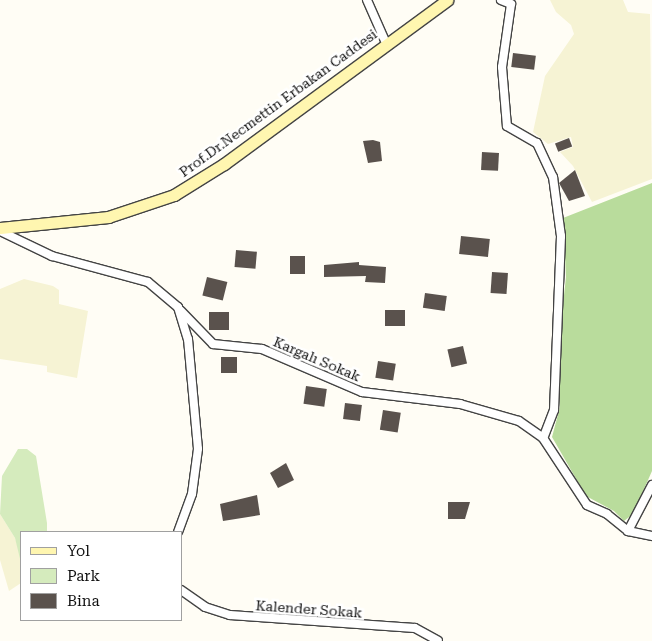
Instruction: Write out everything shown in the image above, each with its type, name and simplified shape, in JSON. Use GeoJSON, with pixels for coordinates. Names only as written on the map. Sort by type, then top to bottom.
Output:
{"type":"FeatureCollection","features":[{"type":"Feature","properties":{"kind":"main road","name":"Prof.Dr.Necmettin Erbakan Caddesi"},"geometry":{"type":"LineString","coordinates":[[0,230],[101,218],[174,195],[224,164],[447,0]]}},
{"type":"Feature","properties":{"kind":"street"},"geometry":{"type":"LineString","coordinates":[[367,0],[386,43]]}},
{"type":"Feature","properties":{"kind":"street"},"geometry":{"type":"LineString","coordinates":[[500,0],[511,4],[502,67],[507,126],[537,142],[554,177],[561,236],[554,410],[544,438],[587,505],[607,514],[628,531],[652,536]]}},
{"type":"Feature","properties":{"kind":"street","name":"Kargalı Sokak"},"geometry":{"type":"LineString","coordinates":[[0,230],[60,259],[148,282],[178,307],[213,344],[262,349],[362,392],[460,404],[519,421],[544,438]]}},
{"type":"Feature","properties":{"kind":"street"},"geometry":{"type":"LineString","coordinates":[[178,307],[188,339],[198,449],[192,494],[178,531]]}},
{"type":"Feature","properties":{"kind":"street"},"geometry":{"type":"LineString","coordinates":[[628,531],[652,485]]}},
{"type":"Feature","properties":{"kind":"street","name":"Kalender Sokak"},"geometry":{"type":"LineString","coordinates":[[182,591],[205,607],[230,615],[409,627],[438,641]]}},
{"type":"Feature","properties":{"kind":"shaded area"},"geometry":{"type":"Polygon","coordinates":[[[550,0],[623,0],[628,12],[650,14],[652,179],[592,202],[573,166],[560,152],[573,147],[571,137],[548,144],[533,132],[545,76],[574,34],[571,25],[556,12],[550,0]]]}},
{"type":"Feature","properties":{"kind":"shaded area"},"geometry":{"type":"Polygon","coordinates":[[[24,279],[53,286],[59,290],[59,304],[88,311],[77,378],[47,372],[47,366],[0,359],[0,289],[24,279]]]}},
{"type":"Feature","properties":{"kind":"shaded area"},"geometry":{"type":"Polygon","coordinates":[[[0,514],[15,538],[20,553],[20,584],[9,591],[0,560],[0,514]]]}},
{"type":"Feature","properties":{"kind":"green space"},"geometry":{"type":"Polygon","coordinates":[[[652,183],[652,471],[633,514],[624,521],[614,511],[586,496],[552,437],[560,407],[557,359],[566,277],[563,218],[652,183]]]}},
{"type":"Feature","properties":{"kind":"green space"},"geometry":{"type":"Polygon","coordinates":[[[18,449],[27,449],[36,456],[47,531],[20,531],[20,559],[15,538],[0,514],[2,476],[18,449]]]}},
{"type":"Feature","properties":{"kind":"building"},"geometry":{"type":"Polygon","coordinates":[[[513,53],[536,56],[534,70],[511,67],[513,53]]]}},
{"type":"Feature","properties":{"kind":"building"},"geometry":{"type":"Polygon","coordinates":[[[569,138],[572,146],[558,152],[555,143],[569,138]]]}},
{"type":"Feature","properties":{"kind":"building"},"geometry":{"type":"Polygon","coordinates":[[[373,140],[380,142],[382,161],[368,163],[363,141],[373,140]]]}},
{"type":"Feature","properties":{"kind":"building"},"geometry":{"type":"Polygon","coordinates":[[[482,152],[499,153],[498,171],[481,170],[482,152]]]}},
{"type":"Feature","properties":{"kind":"building"},"geometry":{"type":"Polygon","coordinates":[[[575,170],[585,196],[569,201],[559,183],[575,170]]]}},
{"type":"Feature","properties":{"kind":"building"},"geometry":{"type":"Polygon","coordinates":[[[461,236],[490,239],[488,257],[459,254],[461,236]]]}},
{"type":"Feature","properties":{"kind":"building"},"geometry":{"type":"Polygon","coordinates":[[[236,250],[257,252],[255,269],[235,267],[236,250]]]}},
{"type":"Feature","properties":{"kind":"building"},"geometry":{"type":"Polygon","coordinates":[[[290,256],[305,256],[305,274],[290,274],[290,256]]]}},
{"type":"Feature","properties":{"kind":"building"},"geometry":{"type":"Polygon","coordinates":[[[359,262],[359,265],[386,267],[385,283],[365,282],[366,276],[324,277],[324,265],[359,262]]]}},
{"type":"Feature","properties":{"kind":"building"},"geometry":{"type":"Polygon","coordinates":[[[492,272],[508,273],[506,294],[491,293],[492,272]]]}},
{"type":"Feature","properties":{"kind":"building"},"geometry":{"type":"Polygon","coordinates":[[[207,277],[227,282],[223,301],[202,295],[207,277]]]}},
{"type":"Feature","properties":{"kind":"building"},"geometry":{"type":"Polygon","coordinates":[[[425,293],[447,296],[445,311],[423,308],[425,293]]]}},
{"type":"Feature","properties":{"kind":"building"},"geometry":{"type":"Polygon","coordinates":[[[385,310],[405,310],[405,326],[385,326],[385,310]]]}},
{"type":"Feature","properties":{"kind":"building"},"geometry":{"type":"Polygon","coordinates":[[[209,312],[229,312],[229,330],[209,330],[209,312]]]}},
{"type":"Feature","properties":{"kind":"building"},"geometry":{"type":"Polygon","coordinates":[[[463,346],[467,364],[451,367],[447,350],[463,346]]]}},
{"type":"Feature","properties":{"kind":"building"},"geometry":{"type":"Polygon","coordinates":[[[221,357],[237,357],[237,373],[221,373],[221,357]]]}},
{"type":"Feature","properties":{"kind":"building"},"geometry":{"type":"Polygon","coordinates":[[[378,361],[396,364],[393,381],[375,378],[378,361]]]}},
{"type":"Feature","properties":{"kind":"building"},"geometry":{"type":"Polygon","coordinates":[[[306,386],[327,389],[324,407],[303,404],[306,386]]]}},
{"type":"Feature","properties":{"kind":"building"},"geometry":{"type":"Polygon","coordinates":[[[345,403],[362,405],[360,421],[343,419],[345,403]]]}},
{"type":"Feature","properties":{"kind":"building"},"geometry":{"type":"Polygon","coordinates":[[[383,410],[401,413],[398,433],[380,430],[383,410]]]}},
{"type":"Feature","properties":{"kind":"building"},"geometry":{"type":"Polygon","coordinates":[[[286,463],[294,480],[278,488],[270,473],[286,463]]]}},
{"type":"Feature","properties":{"kind":"building"},"geometry":{"type":"Polygon","coordinates":[[[257,495],[260,515],[223,521],[220,504],[257,495]]]}},
{"type":"Feature","properties":{"kind":"building"},"geometry":{"type":"Polygon","coordinates":[[[448,502],[470,502],[465,519],[448,519],[448,502]]]}}]}
